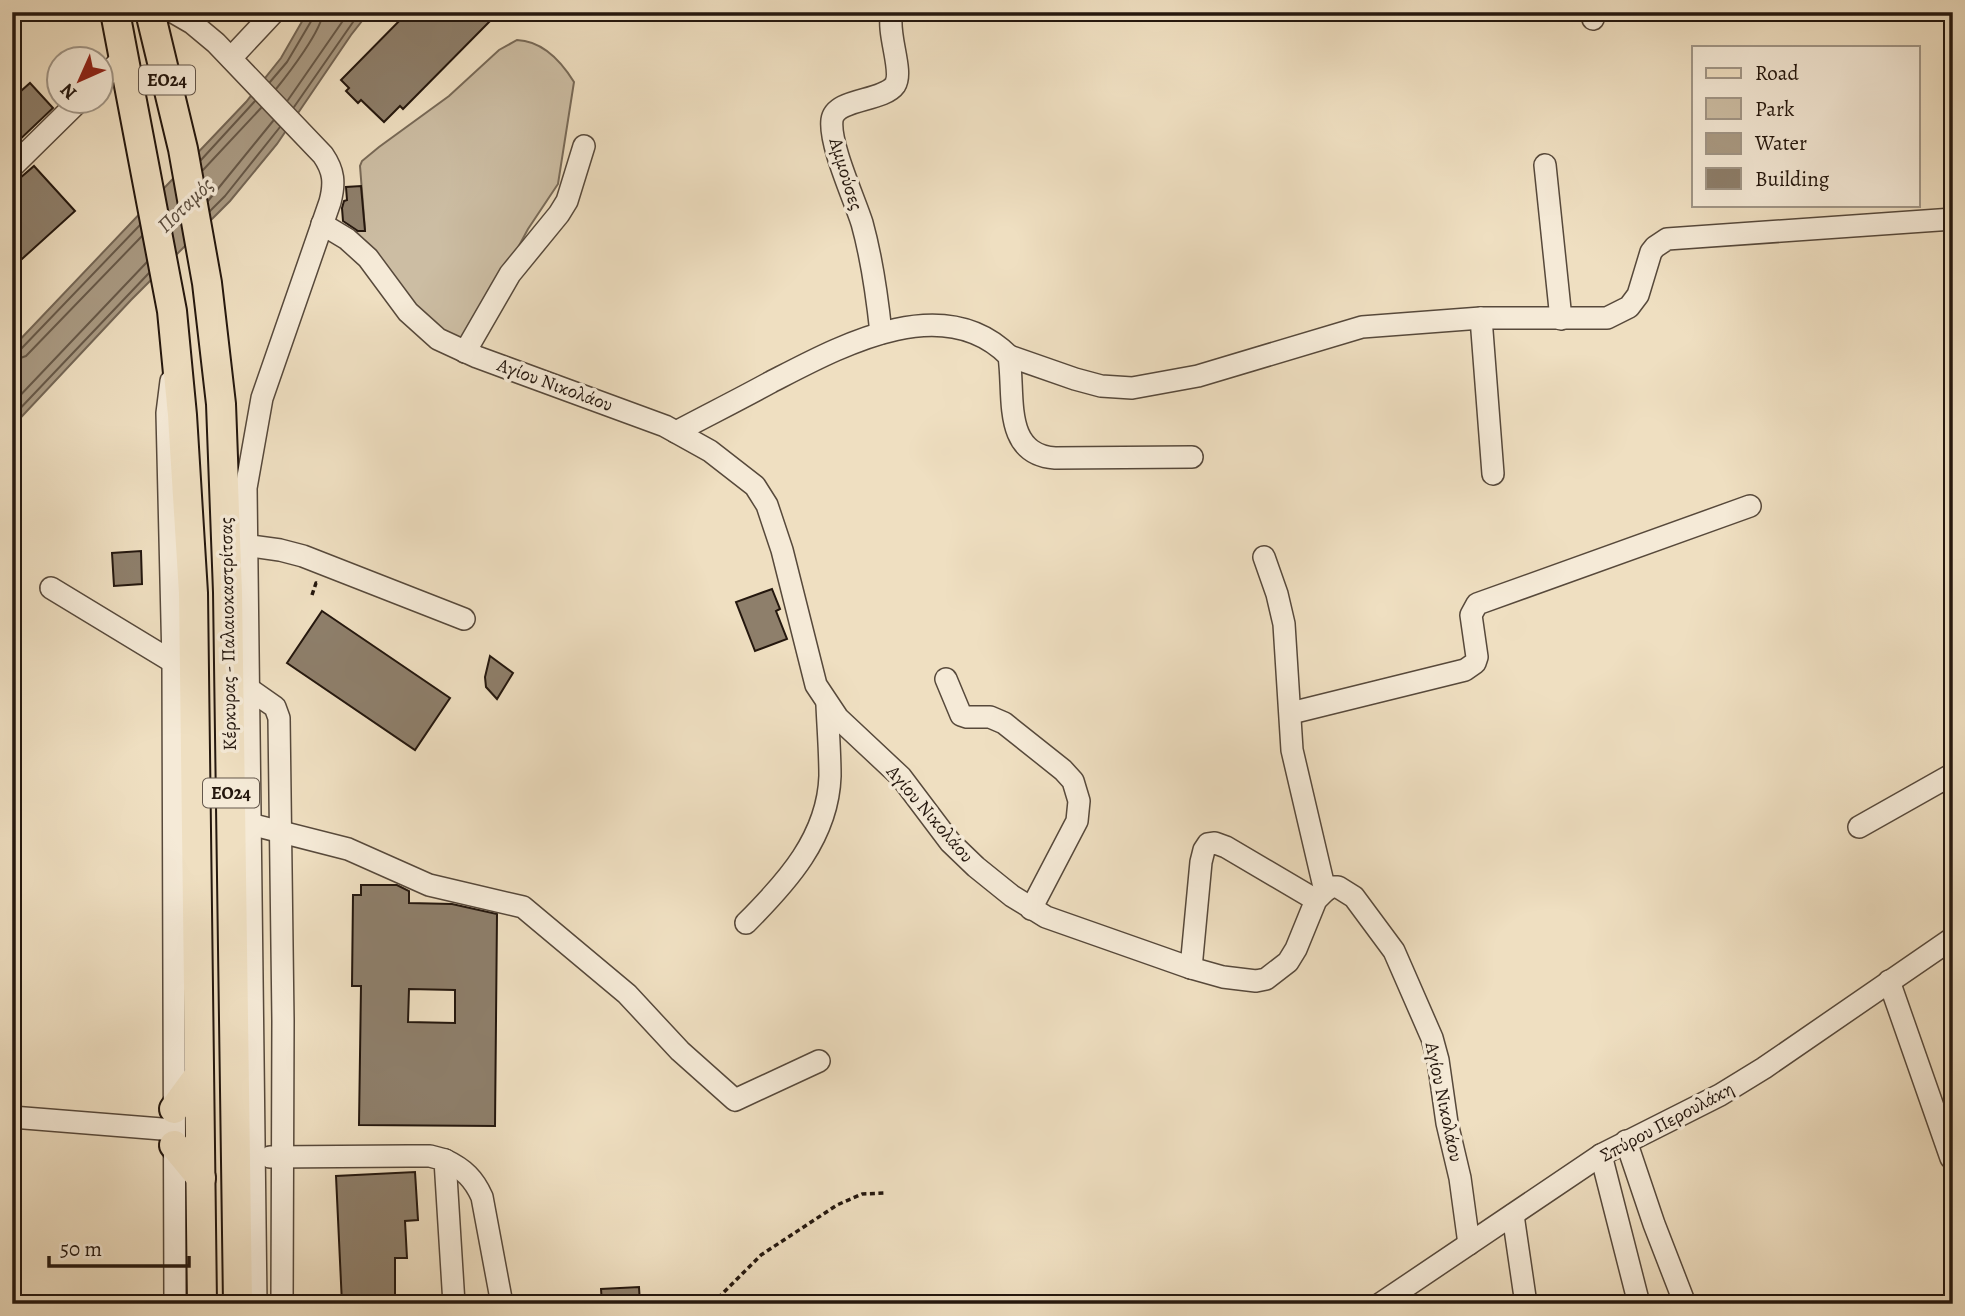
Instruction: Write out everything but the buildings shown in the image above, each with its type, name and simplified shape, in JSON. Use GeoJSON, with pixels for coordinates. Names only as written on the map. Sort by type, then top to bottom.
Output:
{"type":"FeatureCollection","features":[{"type":"Feature","properties":{"kind":"main road","name":"Κέρκυρας - Παλαιοκαστρίτσας"},"geometry":{"type":"LineString","coordinates":[[114,12],[172,311],[188,520],[193,606],[202,1304]]}},
{"type":"Feature","properties":{"kind":"main road","name":"Κέρκυρας - Παλαιοκαστρίτσας"},"geometry":{"type":"LineString","coordinates":[[150,12],[183,149],[207,283],[236,544],[239,682],[235,1127],[238,1304]]}},
{"type":"Feature","properties":{"kind":"main road"},"geometry":{"type":"LineString","coordinates":[[188,520],[236,544]]}},
{"type":"Feature","properties":{"kind":"main road"},"geometry":{"type":"LineString","coordinates":[[199,1075],[174,1128],[201,1178]]}},
{"type":"Feature","properties":{"kind":"street"},"geometry":{"type":"LineString","coordinates":[[231,58],[274,12]]}},
{"type":"Feature","properties":{"kind":"street","name":"Αμμούσες"},"geometry":{"type":"LineString","coordinates":[[880,333],[871,258],[835,142],[832,121],[833,115],[843,107],[887,92],[895,85],[897,73],[890,34],[892,12]]}},
{"type":"Feature","properties":{"kind":"street"},"geometry":{"type":"LineString","coordinates":[[182,14],[209,36],[323,155],[333,175],[333,188],[322,224],[262,398],[236,544],[303,556],[464,619]]}},
{"type":"Feature","properties":{"kind":"street"},"geometry":{"type":"LineString","coordinates":[[116,65],[124,57]]}},
{"type":"Feature","properties":{"kind":"street"},"geometry":{"type":"LineString","coordinates":[[12,167],[65,116]]}},
{"type":"Feature","properties":{"kind":"street"},"geometry":{"type":"LineString","coordinates":[[465,352],[510,274],[559,214],[584,146]]}},
{"type":"Feature","properties":{"kind":"street"},"geometry":{"type":"LineString","coordinates":[[1545,165],[1562,319]]}},
{"type":"Feature","properties":{"kind":"street"},"geometry":{"type":"LineString","coordinates":[[676,432],[837,347],[880,333],[934,324],[961,328],[987,340],[1009,356],[1101,386],[1132,388],[1198,376],[1362,327],[1481,318],[1607,318],[1629,307],[1638,295],[1651,252],[1667,239],[1953,219]]}},
{"type":"Feature","properties":{"kind":"street","name":"Αγίου Νικολάου"},"geometry":{"type":"LineString","coordinates":[[322,224],[346,239],[368,258],[420,325],[438,339],[465,352],[676,432],[728,463],[761,494],[782,550],[816,685],[827,705],[901,777],[950,842],[976,867],[1031,909],[1191,968],[1241,981],[1256,981],[1266,979],[1293,956],[1320,896],[1331,887],[1338,887],[1354,897],[1394,951],[1410,985],[1438,1060],[1469,1244]]}},
{"type":"Feature","properties":{"kind":"street"},"geometry":{"type":"LineString","coordinates":[[1481,318],[1493,474]]}},
{"type":"Feature","properties":{"kind":"street"},"geometry":{"type":"LineString","coordinates":[[175,348],[167,413],[173,662],[175,1304]]}},
{"type":"Feature","properties":{"kind":"street"},"geometry":{"type":"LineString","coordinates":[[1009,356],[1016,430],[1023,445],[1032,453],[1055,458],[1192,457]]}},
{"type":"Feature","properties":{"kind":"street"},"geometry":{"type":"LineString","coordinates":[[1291,713],[1465,670],[1471,667],[1477,657],[1471,615],[1477,604],[1750,506]]}},
{"type":"Feature","properties":{"kind":"street"},"geometry":{"type":"LineString","coordinates":[[1264,557],[1284,624],[1292,750],[1320,896]]}},
{"type":"Feature","properties":{"kind":"street"},"geometry":{"type":"LineString","coordinates":[[51,588],[173,662]]}},
{"type":"Feature","properties":{"kind":"street"},"geometry":{"type":"LineString","coordinates":[[946,679],[961,715],[967,718],[990,717],[1004,723],[1073,781],[1079,801],[1077,821],[1031,909]]}},
{"type":"Feature","properties":{"kind":"street"},"geometry":{"type":"LineString","coordinates":[[239,682],[250,824],[256,1304]]}},
{"type":"Feature","properties":{"kind":"street"},"geometry":{"type":"LineString","coordinates":[[239,682],[275,707],[279,714],[282,1304]]}},
{"type":"Feature","properties":{"kind":"street"},"geometry":{"type":"LineString","coordinates":[[746,923],[786,883],[815,835],[825,807],[830,778],[827,705]]}},
{"type":"Feature","properties":{"kind":"street"},"geometry":{"type":"LineString","coordinates":[[1859,827],[1953,774]]}},
{"type":"Feature","properties":{"kind":"street"},"geometry":{"type":"LineString","coordinates":[[250,824],[348,849],[429,885],[523,907],[626,994],[680,1051],[735,1100],[819,1061]]}},
{"type":"Feature","properties":{"kind":"street"},"geometry":{"type":"LineString","coordinates":[[1191,968],[1201,862],[1208,845],[1215,843],[1226,847],[1320,896]]}},
{"type":"Feature","properties":{"kind":"street","name":"Σπύρου Περουλάκη"},"geometry":{"type":"LineString","coordinates":[[1380,1304],[1403,1296],[1469,1244],[1601,1156],[1742,1082],[1953,938]]}},
{"type":"Feature","properties":{"kind":"street"},"geometry":{"type":"LineString","coordinates":[[1889,981],[1951,1158]]}},
{"type":"Feature","properties":{"kind":"street"},"geometry":{"type":"LineString","coordinates":[[12,1117],[174,1128]]}},
{"type":"Feature","properties":{"kind":"street"},"geometry":{"type":"LineString","coordinates":[[235,1127],[256,1158]]}},
{"type":"Feature","properties":{"kind":"street"},"geometry":{"type":"LineString","coordinates":[[1626,1141],[1685,1304]]}},
{"type":"Feature","properties":{"kind":"street"},"geometry":{"type":"LineString","coordinates":[[256,1158],[430,1156],[445,1160],[467,1173],[482,1197],[502,1304]]}},
{"type":"Feature","properties":{"kind":"street"},"geometry":{"type":"LineString","coordinates":[[1601,1156],[1639,1304]]}},
{"type":"Feature","properties":{"kind":"street"},"geometry":{"type":"LineString","coordinates":[[445,1160],[454,1304]]}},
{"type":"Feature","properties":{"kind":"street"},"geometry":{"type":"LineString","coordinates":[[1513,1214],[1526,1304]]}},
{"type":"Feature","properties":{"kind":"path"},"geometry":{"type":"LineString","coordinates":[[712,1304],[761,1255],[836,1205],[862,1194],[885,1193]]}},
{"type":"Feature","properties":{"kind":"green space"},"geometry":{"type":"Polygon","coordinates":[[[517,40],[543,48],[574,82],[558,184],[528,229],[462,345],[432,325],[353,232],[365,230],[360,166],[362,161],[379,147],[449,96],[499,50],[517,40]]]}},
{"type":"Feature","properties":{"kind":"water","name":"Ποταμός"},"geometry":{"type":"Polygon","coordinates":[[[309,12],[369,12],[277,144],[230,201],[131,300],[12,427],[12,348],[246,102],[281,58],[309,12]]]}}]}
